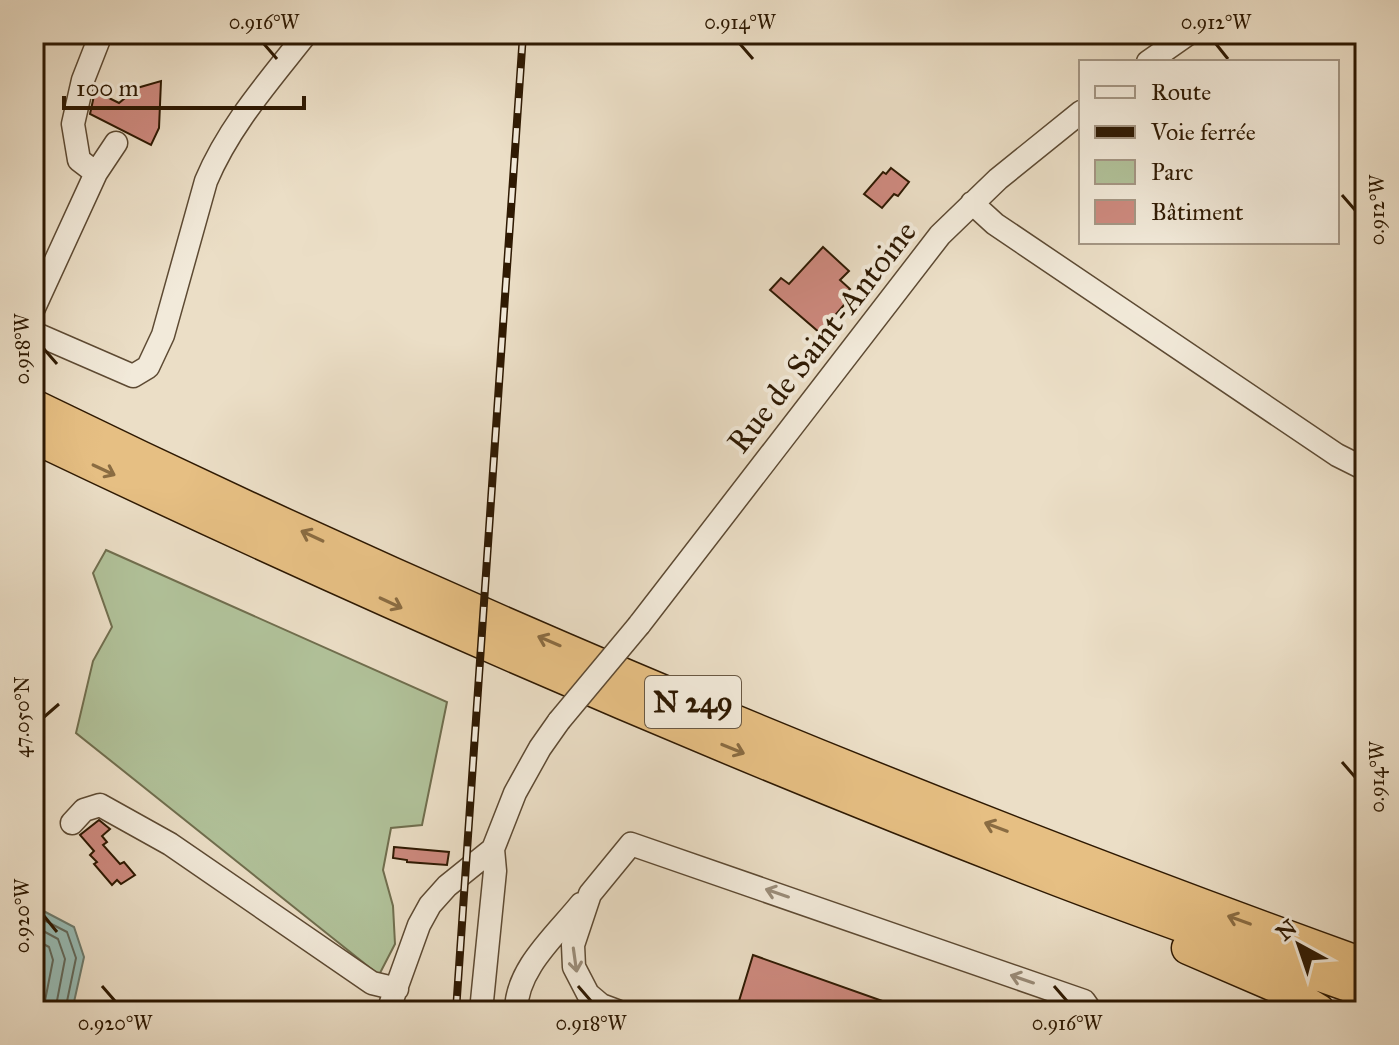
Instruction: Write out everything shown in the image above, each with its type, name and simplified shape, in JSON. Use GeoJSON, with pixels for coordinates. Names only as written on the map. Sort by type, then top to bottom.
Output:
{"type":"FeatureCollection","features":[{"type":"Feature","properties":{"kind":"highway","name":"N 249"},"geometry":{"type":"LineString","coordinates":[[34,406],[399,575],[790,743],[1062,853],[1365,965]]}},
{"type":"Feature","properties":{"kind":"highway","name":"N 249"},"geometry":{"type":"LineString","coordinates":[[34,437],[542,670],[1040,873],[1365,991]]}},
{"type":"Feature","properties":{"kind":"highway","name":"N 249"},"geometry":{"type":"LineString","coordinates":[[1040,873],[1060,893],[1281,988],[1319,1011]]}},
{"type":"Feature","properties":{"kind":"street"},"geometry":{"type":"LineString","coordinates":[[96,173],[79,160],[73,124],[83,80],[101,34]]}},
{"type":"Feature","properties":{"kind":"street"},"geometry":{"type":"LineString","coordinates":[[34,333],[133,376],[148,367],[155,356],[206,181],[215,161],[250,104],[306,34]]}},
{"type":"Feature","properties":{"kind":"street"},"geometry":{"type":"LineString","coordinates":[[1151,60],[1188,34]]}},
{"type":"Feature","properties":{"kind":"street","name":"Rue de Saint-Antoine"},"geometry":{"type":"LineString","coordinates":[[493,849],[515,793],[559,721],[639,625],[921,258],[972,203],[1079,114]]}},
{"type":"Feature","properties":{"kind":"street"},"geometry":{"type":"LineString","coordinates":[[34,308],[96,173],[116,143]]}},
{"type":"Feature","properties":{"kind":"street"},"geometry":{"type":"LineString","coordinates":[[972,203],[995,224],[1337,455],[1365,469]]}},
{"type":"Feature","properties":{"kind":"street"},"geometry":{"type":"LineString","coordinates":[[72,823],[84,810],[100,805],[110,810],[170,844],[372,983],[397,989]]}},
{"type":"Feature","properties":{"kind":"street"},"geometry":{"type":"LineString","coordinates":[[516,1011],[516,996],[525,973],[631,844],[1069,995],[1084,1001],[1091,1011]]}},
{"type":"Feature","properties":{"kind":"street"},"geometry":{"type":"LineString","coordinates":[[388,1011],[419,925],[430,905],[447,886],[493,849]]}},
{"type":"Feature","properties":{"kind":"street"},"geometry":{"type":"LineString","coordinates":[[481,1011],[495,871],[493,849]]}},
{"type":"Feature","properties":{"kind":"street"},"geometry":{"type":"LineString","coordinates":[[590,894],[573,945],[574,967],[588,994],[605,1009]]}},
{"type":"Feature","properties":{"kind":"green space"},"geometry":{"type":"Polygon","coordinates":[[[106,550],[447,702],[422,825],[391,828],[383,870],[393,906],[395,944],[379,975],[76,733],[93,661],[112,627],[93,573],[106,550]]]}},
{"type":"Feature","properties":{"kind":"water"},"geometry":{"type":"Polygon","coordinates":[[[34,906],[74,927],[84,957],[72,1011],[34,1011],[34,906]]]}},
{"type":"Feature","properties":{"kind":"building"},"geometry":{"type":"Polygon","coordinates":[[[161,81],[159,128],[151,145],[90,114],[95,91],[119,103],[137,88],[161,81]]]}},
{"type":"Feature","properties":{"kind":"building"},"geometry":{"type":"Polygon","coordinates":[[[891,168],[909,182],[898,196],[894,194],[882,208],[864,194],[883,172],[886,174],[891,168]]]}},
{"type":"Feature","properties":{"kind":"building"},"geometry":{"type":"Polygon","coordinates":[[[823,247],[849,271],[840,280],[850,289],[845,294],[844,305],[820,333],[770,290],[781,278],[789,284],[823,247]]]}},
{"type":"Feature","properties":{"kind":"building"},"geometry":{"type":"Polygon","coordinates":[[[99,820],[110,829],[102,836],[107,842],[103,845],[135,875],[121,884],[117,880],[112,885],[94,864],[97,862],[90,855],[94,851],[80,835],[99,820]]]}},
{"type":"Feature","properties":{"kind":"building"},"geometry":{"type":"Polygon","coordinates":[[[394,847],[449,852],[447,865],[393,858],[394,847]]]}},
{"type":"Feature","properties":{"kind":"building"},"geometry":{"type":"Polygon","coordinates":[[[753,955],[905,1009],[905,1011],[736,1011],[753,955]]]}},
{"type":"Feature","properties":{"kind":"railway"},"geometry":{"type":"LineString","coordinates":[[456,1011],[523,34]]}}]}
